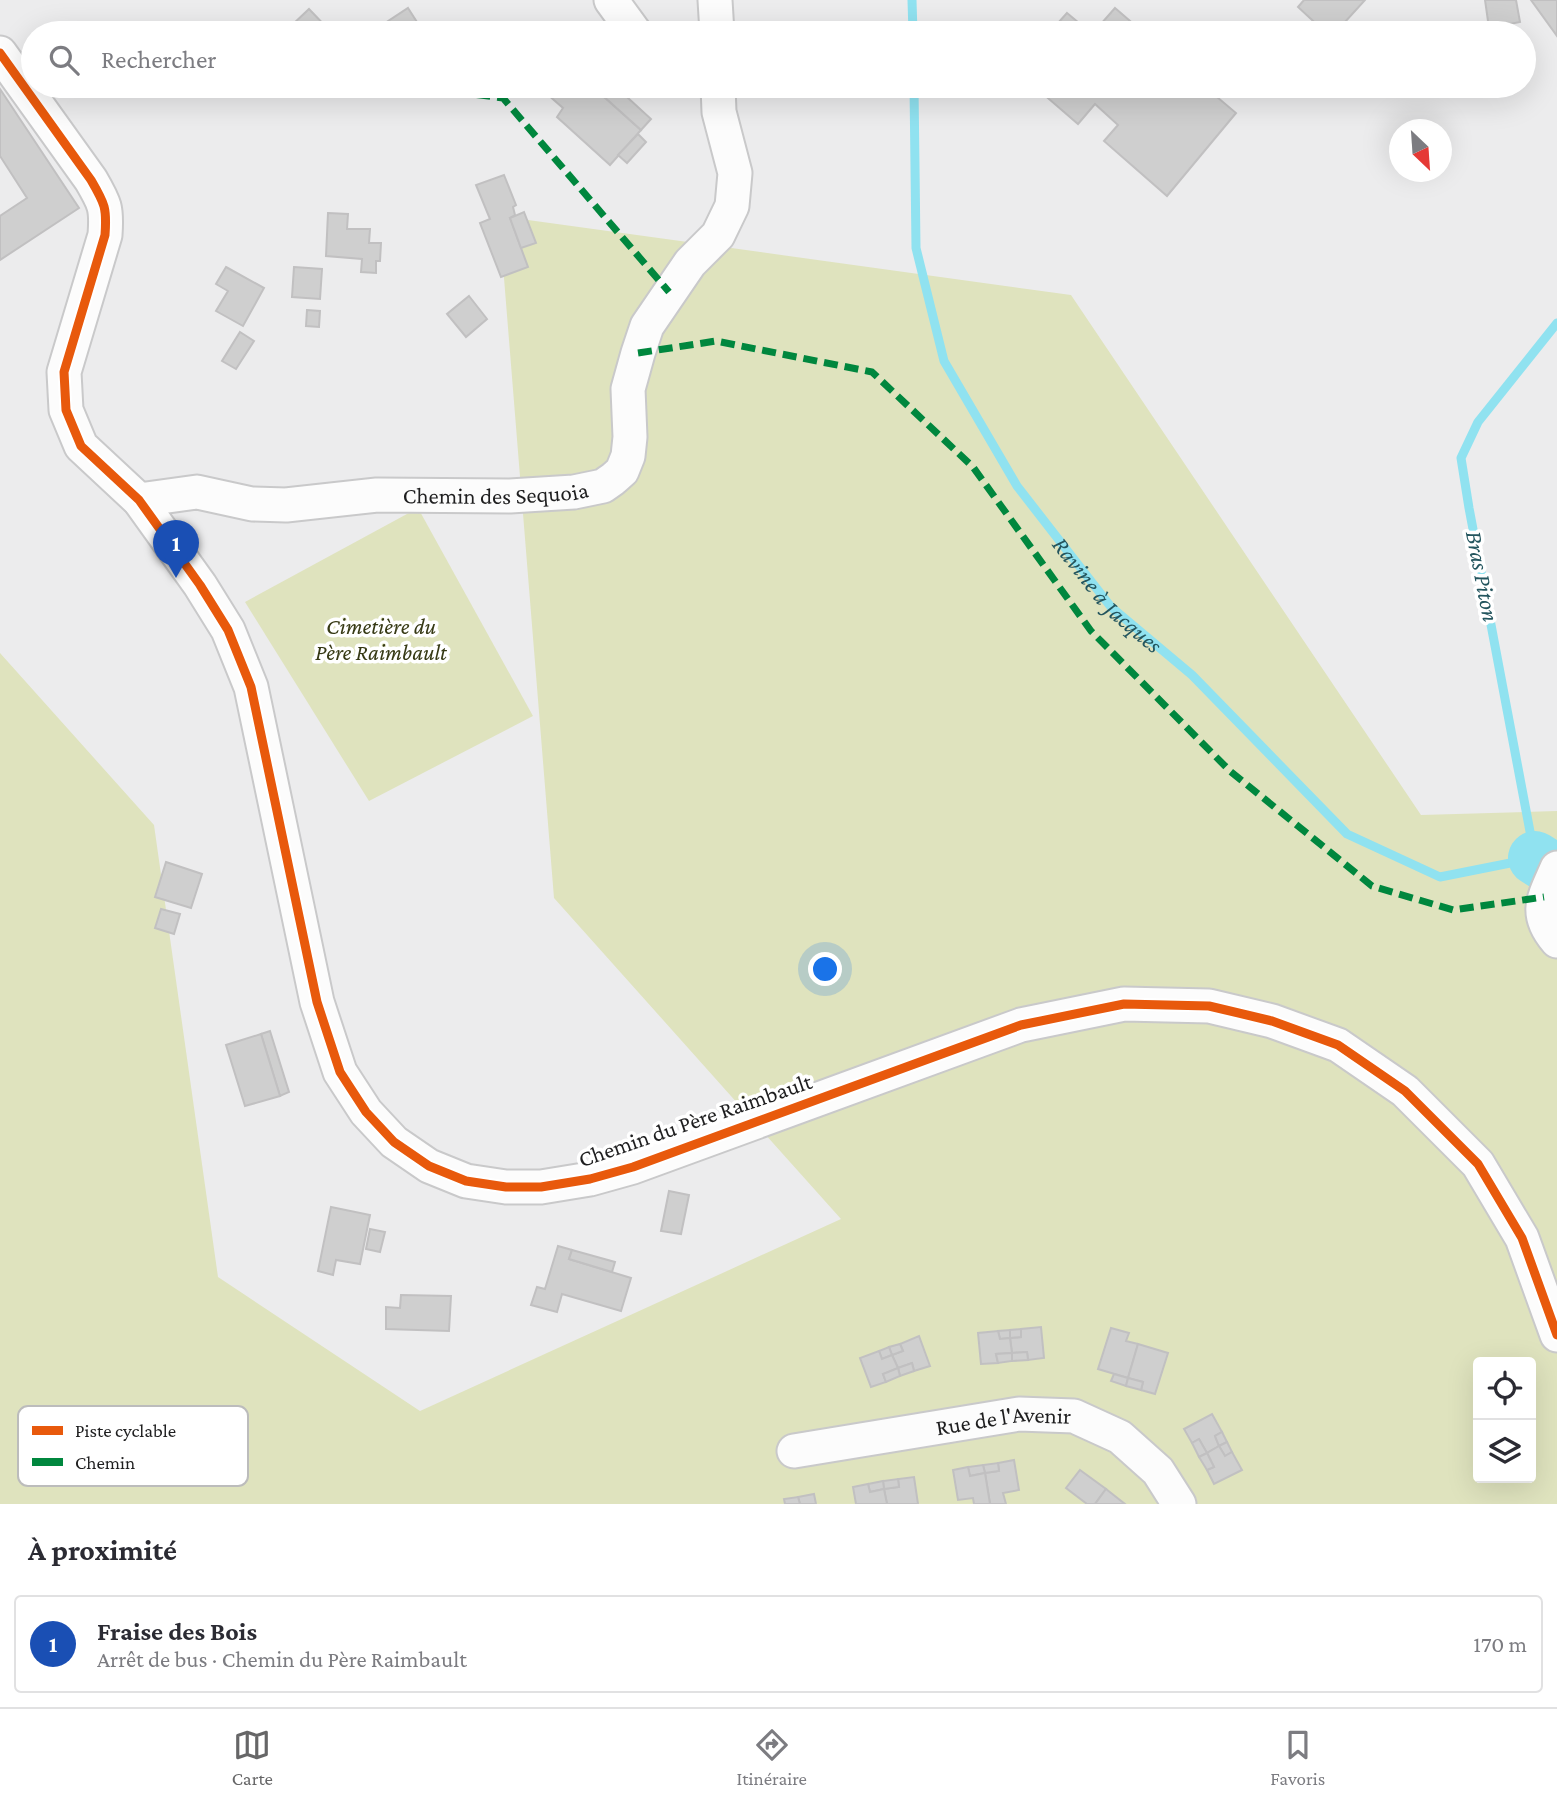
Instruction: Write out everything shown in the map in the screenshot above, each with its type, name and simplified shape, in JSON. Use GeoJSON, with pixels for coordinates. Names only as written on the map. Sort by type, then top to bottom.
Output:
{"type":"FeatureCollection","features":[{"type":"Feature","properties":{"kind":"street"},"geometry":{"type":"LineString","coordinates":[[611,0],[626,21]]}},
{"type":"Feature","properties":{"kind":"street"},"geometry":{"type":"LineString","coordinates":[[715,0],[716,21]]}},
{"type":"Feature","properties":{"kind":"street","name":"Chemin du Père Raimbault"},"geometry":{"type":"LineString","coordinates":[[0,53],[21,82]]}},
{"type":"Feature","properties":{"kind":"street","name":"Chemin du Père Raimbault"},"geometry":{"type":"LineString","coordinates":[[32,98],[91,180],[107,213],[105,235],[64,372],[66,410],[81,446],[139,500],[200,585],[228,630],[251,687],[317,1002],[340,1072],[366,1112],[394,1142],[429,1166],[466,1181],[506,1187],[541,1187],[590,1179],[632,1167],[1021,1025],[1124,1004],[1209,1006],[1272,1021],[1338,1045],[1405,1091],[1478,1164],[1522,1238],[1557,1335]]}},
{"type":"Feature","properties":{"kind":"street","name":"Chemin des Sequoia"},"geometry":{"type":"LineString","coordinates":[[139,500],[197,492],[252,504],[286,505],[377,495],[510,496],[582,491],[603,486],[613,480],[622,471],[628,456],[628,389],[647,326],[668,292],[718,235],[732,206],[735,173],[719,99]]}},
{"type":"Feature","properties":{"kind":"street"},"geometry":{"type":"LineString","coordinates":[[1551,883],[1542,914],[1550,933],[1557,941]]}},
{"type":"Feature","properties":{"kind":"street","name":"Rue de l'Avenir"},"geometry":{"type":"LineString","coordinates":[[794,1451],[1019,1414],[1074,1416],[1120,1437],[1158,1471],[1179,1504]]}},
{"type":"Feature","properties":{"kind":"green space"},"geometry":{"type":"Polygon","coordinates":[[[499,216],[1071,295],[1421,815],[1557,811],[1557,1504],[0,1504],[0,653],[154,825],[218,1277],[420,1411],[841,1219],[554,898],[499,216]]]}},
{"type":"Feature","properties":{"kind":"green space","name":"Cimetière du Père Raimbault"},"geometry":{"type":"Polygon","coordinates":[[[418,508],[533,716],[369,801],[245,602],[418,508]]]}},
{"type":"Feature","properties":{"kind":"building"},"geometry":{"type":"Polygon","coordinates":[[[1304,0],[1365,0],[1346,21],[1313,21],[1298,7],[1304,0]]]}},
{"type":"Feature","properties":{"kind":"building"},"geometry":{"type":"Polygon","coordinates":[[[1485,0],[1516,0],[1520,21],[1488,21],[1485,0]]]}},
{"type":"Feature","properties":{"kind":"building"},"geometry":{"type":"Polygon","coordinates":[[[1531,0],[1557,0],[1557,36],[1531,0]]]}},
{"type":"Feature","properties":{"kind":"building"},"geometry":{"type":"Polygon","coordinates":[[[408,8],[416,21],[388,21],[408,8]]]}},
{"type":"Feature","properties":{"kind":"building"},"geometry":{"type":"Polygon","coordinates":[[[1115,8],[1130,21],[1104,21],[1115,8]]]}},
{"type":"Feature","properties":{"kind":"building"},"geometry":{"type":"Polygon","coordinates":[[[309,9],[320,21],[296,21],[309,9]]]}},
{"type":"Feature","properties":{"kind":"building"},"geometry":{"type":"Polygon","coordinates":[[[1067,13],[1077,21],[1060,21],[1067,13]]]}},
{"type":"Feature","properties":{"kind":"building"},"geometry":{"type":"Polygon","coordinates":[[[0,89],[79,208],[0,260],[0,216],[27,198],[0,156],[0,89]]]}},
{"type":"Feature","properties":{"kind":"building"},"geometry":{"type":"Polygon","coordinates":[[[552,98],[605,98],[641,130],[610,165],[557,117],[563,108],[552,98]]]}},
{"type":"Feature","properties":{"kind":"building"},"geometry":{"type":"Polygon","coordinates":[[[605,98],[628,98],[651,119],[641,130],[605,98]]]}},
{"type":"Feature","properties":{"kind":"building"},"geometry":{"type":"Polygon","coordinates":[[[1048,98],[1218,98],[1236,113],[1167,196],[1104,141],[1118,125],[1095,104],[1078,124],[1048,98]]]}},
{"type":"Feature","properties":{"kind":"building"},"geometry":{"type":"Polygon","coordinates":[[[638,134],[646,142],[627,163],[618,155],[638,134]]]}},
{"type":"Feature","properties":{"kind":"building"},"geometry":{"type":"Polygon","coordinates":[[[504,175],[516,205],[513,207],[515,215],[510,218],[528,267],[501,277],[480,223],[490,219],[476,185],[504,175]]]}},
{"type":"Feature","properties":{"kind":"building"},"geometry":{"type":"Polygon","coordinates":[[[524,212],[536,243],[521,248],[510,218],[524,212]]]}},
{"type":"Feature","properties":{"kind":"building"},"geometry":{"type":"Polygon","coordinates":[[[328,213],[348,214],[347,229],[370,229],[369,243],[381,243],[376,273],[361,272],[362,259],[326,256],[328,213]]]}},
{"type":"Feature","properties":{"kind":"building"},"geometry":{"type":"Polygon","coordinates":[[[226,267],[264,288],[243,326],[216,311],[228,291],[216,284],[226,267]]]}},
{"type":"Feature","properties":{"kind":"building"},"geometry":{"type":"Polygon","coordinates":[[[294,267],[322,269],[320,299],[292,297],[294,267]]]}},
{"type":"Feature","properties":{"kind":"building"},"geometry":{"type":"Polygon","coordinates":[[[469,296],[487,319],[466,337],[447,314],[469,296]]]}},
{"type":"Feature","properties":{"kind":"building"},"geometry":{"type":"Polygon","coordinates":[[[307,310],[320,311],[319,327],[306,326],[307,310]]]}},
{"type":"Feature","properties":{"kind":"building"},"geometry":{"type":"Polygon","coordinates":[[[240,332],[254,341],[236,369],[222,361],[240,332]]]}},
{"type":"Feature","properties":{"kind":"building"},"geometry":{"type":"Polygon","coordinates":[[[166,862],[202,874],[191,908],[155,897],[166,862]]]}},
{"type":"Feature","properties":{"kind":"building"},"geometry":{"type":"Polygon","coordinates":[[[161,909],[180,914],[174,934],[155,928],[161,909]]]}},
{"type":"Feature","properties":{"kind":"building"},"geometry":{"type":"Polygon","coordinates":[[[270,1031],[289,1092],[280,1096],[261,1034],[270,1031]]]}},
{"type":"Feature","properties":{"kind":"building"},"geometry":{"type":"Polygon","coordinates":[[[261,1034],[280,1096],[245,1106],[226,1045],[261,1034]]]}},
{"type":"Feature","properties":{"kind":"building"},"geometry":{"type":"Polygon","coordinates":[[[669,1191],[689,1195],[681,1234],[661,1231],[669,1191]]]}},
{"type":"Feature","properties":{"kind":"building"},"geometry":{"type":"Polygon","coordinates":[[[331,1207],[370,1215],[360,1264],[336,1260],[333,1275],[318,1271],[331,1207]]]}},
{"type":"Feature","properties":{"kind":"building"},"geometry":{"type":"Polygon","coordinates":[[[370,1229],[385,1232],[380,1252],[366,1249],[370,1229]]]}},
{"type":"Feature","properties":{"kind":"building"},"geometry":{"type":"Polygon","coordinates":[[[558,1246],[572,1250],[569,1259],[631,1278],[621,1311],[562,1294],[557,1312],[531,1305],[537,1287],[545,1289],[558,1246]]]}},
{"type":"Feature","properties":{"kind":"building"},"geometry":{"type":"Polygon","coordinates":[[[572,1250],[615,1262],[612,1272],[569,1259],[572,1250]]]}},
{"type":"Feature","properties":{"kind":"building"},"geometry":{"type":"Polygon","coordinates":[[[401,1295],[451,1296],[449,1331],[386,1329],[386,1307],[400,1308],[401,1295]]]}},
{"type":"Feature","properties":{"kind":"building"},"geometry":{"type":"Polygon","coordinates":[[[1041,1327],[1044,1358],[1028,1360],[1027,1352],[1012,1353],[1010,1338],[1021,1337],[1021,1329],[1041,1327]]]}},
{"type":"Feature","properties":{"kind":"building"},"geometry":{"type":"Polygon","coordinates":[[[1111,1328],[1129,1333],[1126,1341],[1138,1344],[1128,1378],[1098,1369],[1111,1328]]]}},
{"type":"Feature","properties":{"kind":"building"},"geometry":{"type":"Polygon","coordinates":[[[1021,1329],[1021,1337],[1010,1338],[1010,1330],[1021,1329]]]}},
{"type":"Feature","properties":{"kind":"building"},"geometry":{"type":"Polygon","coordinates":[[[1010,1330],[1010,1338],[1000,1339],[998,1331],[1010,1330]]]}},
{"type":"Feature","properties":{"kind":"building"},"geometry":{"type":"Polygon","coordinates":[[[998,1331],[1000,1339],[1010,1338],[1012,1353],[996,1354],[998,1363],[981,1364],[978,1333],[998,1331]]]}},
{"type":"Feature","properties":{"kind":"building"},"geometry":{"type":"Polygon","coordinates":[[[919,1336],[930,1366],[914,1371],[912,1363],[898,1368],[892,1355],[903,1351],[900,1344],[919,1336]]]}},
{"type":"Feature","properties":{"kind":"building"},"geometry":{"type":"Polygon","coordinates":[[[900,1344],[903,1351],[892,1355],[889,1347],[900,1344]]]}},
{"type":"Feature","properties":{"kind":"building"},"geometry":{"type":"Polygon","coordinates":[[[1138,1344],[1168,1353],[1155,1394],[1141,1390],[1143,1382],[1128,1378],[1138,1344]]]}},
{"type":"Feature","properties":{"kind":"building"},"geometry":{"type":"Polygon","coordinates":[[[889,1347],[892,1355],[882,1359],[879,1351],[889,1347]]]}},
{"type":"Feature","properties":{"kind":"building"},"geometry":{"type":"Polygon","coordinates":[[[879,1351],[882,1359],[892,1355],[898,1368],[883,1374],[886,1382],[871,1387],[860,1358],[879,1351]]]}},
{"type":"Feature","properties":{"kind":"building"},"geometry":{"type":"Polygon","coordinates":[[[1027,1352],[1028,1360],[1012,1361],[1012,1353],[1027,1352]]]}},
{"type":"Feature","properties":{"kind":"building"},"geometry":{"type":"Polygon","coordinates":[[[1012,1353],[1012,1361],[998,1363],[996,1354],[1012,1353]]]}},
{"type":"Feature","properties":{"kind":"building"},"geometry":{"type":"Polygon","coordinates":[[[912,1363],[914,1371],[900,1376],[898,1368],[912,1363]]]}},
{"type":"Feature","properties":{"kind":"building"},"geometry":{"type":"Polygon","coordinates":[[[898,1368],[900,1376],[886,1382],[883,1374],[898,1368]]]}},
{"type":"Feature","properties":{"kind":"building"},"geometry":{"type":"Polygon","coordinates":[[[1114,1374],[1128,1378],[1126,1386],[1111,1381],[1114,1374]]]}},
{"type":"Feature","properties":{"kind":"building"},"geometry":{"type":"Polygon","coordinates":[[[1128,1378],[1143,1382],[1141,1390],[1126,1386],[1128,1378]]]}},
{"type":"Feature","properties":{"kind":"building"},"geometry":{"type":"Polygon","coordinates":[[[1212,1414],[1222,1432],[1215,1436],[1219,1446],[1207,1453],[1199,1439],[1192,1443],[1184,1429],[1212,1414]]]}},
{"type":"Feature","properties":{"kind":"building"},"geometry":{"type":"Polygon","coordinates":[[[1222,1432],[1227,1442],[1219,1446],[1215,1436],[1222,1432]]]}},
{"type":"Feature","properties":{"kind":"building"},"geometry":{"type":"Polygon","coordinates":[[[1199,1439],[1207,1453],[1199,1457],[1192,1443],[1199,1439]]]}},
{"type":"Feature","properties":{"kind":"building"},"geometry":{"type":"Polygon","coordinates":[[[1227,1442],[1232,1452],[1225,1456],[1219,1446],[1227,1442]]]}},
{"type":"Feature","properties":{"kind":"building"},"geometry":{"type":"Polygon","coordinates":[[[1219,1446],[1225,1456],[1232,1452],[1242,1470],[1214,1484],[1207,1470],[1214,1467],[1207,1453],[1219,1446]]]}},
{"type":"Feature","properties":{"kind":"building"},"geometry":{"type":"Polygon","coordinates":[[[1207,1453],[1214,1467],[1207,1470],[1199,1457],[1207,1453]]]}},
{"type":"Feature","properties":{"kind":"building"},"geometry":{"type":"Polygon","coordinates":[[[1014,1460],[1019,1490],[1003,1493],[1006,1504],[990,1504],[985,1473],[999,1471],[998,1463],[1014,1460]]]}},
{"type":"Feature","properties":{"kind":"building"},"geometry":{"type":"Polygon","coordinates":[[[998,1463],[999,1471],[985,1473],[983,1465],[998,1463]]]}},
{"type":"Feature","properties":{"kind":"building"},"geometry":{"type":"Polygon","coordinates":[[[983,1465],[985,1473],[970,1476],[968,1467],[983,1465]]]}},
{"type":"Feature","properties":{"kind":"building"},"geometry":{"type":"Polygon","coordinates":[[[968,1467],[970,1476],[985,1473],[990,1504],[974,1504],[973,1498],[958,1500],[953,1470],[968,1467]]]}},
{"type":"Feature","properties":{"kind":"building"},"geometry":{"type":"Polygon","coordinates":[[[1080,1470],[1106,1489],[1095,1504],[1087,1504],[1066,1488],[1080,1470]]]}},
{"type":"Feature","properties":{"kind":"building"},"geometry":{"type":"Polygon","coordinates":[[[914,1477],[918,1504],[887,1504],[884,1489],[899,1487],[898,1479],[914,1477]]]}},
{"type":"Feature","properties":{"kind":"building"},"geometry":{"type":"Polygon","coordinates":[[[898,1479],[899,1487],[884,1489],[883,1481],[898,1479]]]}},
{"type":"Feature","properties":{"kind":"building"},"geometry":{"type":"Polygon","coordinates":[[[883,1481],[884,1489],[870,1492],[868,1484],[883,1481]]]}},
{"type":"Feature","properties":{"kind":"building"},"geometry":{"type":"Polygon","coordinates":[[[868,1484],[870,1492],[884,1489],[887,1504],[856,1504],[853,1487],[868,1484]]]}},
{"type":"Feature","properties":{"kind":"building"},"geometry":{"type":"Polygon","coordinates":[[[1106,1489],[1125,1504],[1095,1504],[1106,1489]]]}},
{"type":"Feature","properties":{"kind":"building"},"geometry":{"type":"Polygon","coordinates":[[[814,1494],[816,1504],[800,1504],[798,1497],[814,1494]]]}},
{"type":"Feature","properties":{"kind":"building"},"geometry":{"type":"Polygon","coordinates":[[[798,1497],[800,1504],[785,1504],[784,1499],[798,1497]]]}},
{"type":"Feature","properties":{"kind":"waterway","name":"Ravine à Jacques"},"geometry":{"type":"LineString","coordinates":[[912,0],[913,21]]}},
{"type":"Feature","properties":{"kind":"waterway","name":"Ravine à Jacques"},"geometry":{"type":"LineString","coordinates":[[914,98],[916,248],[944,361],[1017,486],[1111,607],[1192,675],[1347,834],[1440,877],[1535,858],[1461,458],[1478,422],[1557,323]]}},
{"type":"Feature","properties":{"kind":"waterway","name":"Ravine à Jacques"},"geometry":{"type":"LineString","coordinates":[[1535,858],[1557,872]]}},
{"type":"Feature","properties":{"kind":"marked path"},"geometry":{"type":"LineString","coordinates":[[503,98],[669,292]]}},
{"type":"Feature","properties":{"kind":"marked path"},"geometry":{"type":"LineString","coordinates":[[638,353],[716,341],[872,372],[973,467],[1091,631],[1230,771],[1372,886],[1453,910],[1544,897]]}},
{"type":"Feature","properties":{"kind":"cycle path"},"geometry":{"type":"LineString","coordinates":[[0,53],[21,82]]}},
{"type":"Feature","properties":{"kind":"cycle path"},"geometry":{"type":"LineString","coordinates":[[32,98],[91,180],[105,212],[105,235],[64,372],[66,410],[81,446],[139,500],[200,585],[228,630],[251,687],[317,1002],[340,1072],[366,1112],[394,1142],[429,1166],[466,1181],[506,1187],[541,1187],[590,1179],[633,1167],[1021,1025],[1124,1004],[1209,1006],[1272,1021],[1338,1045],[1405,1091],[1478,1164],[1522,1238],[1557,1335]]}},
{"type":"Feature","properties":{"kind":"place","name":"Fraise des Bois"},"geometry":{"type":"Point","coordinates":[176,578]}},
{"type":"Feature","properties":{"kind":"water label","name":"Bras Piton"},"geometry":{"type":"Point","coordinates":[1483,576]}}]}
